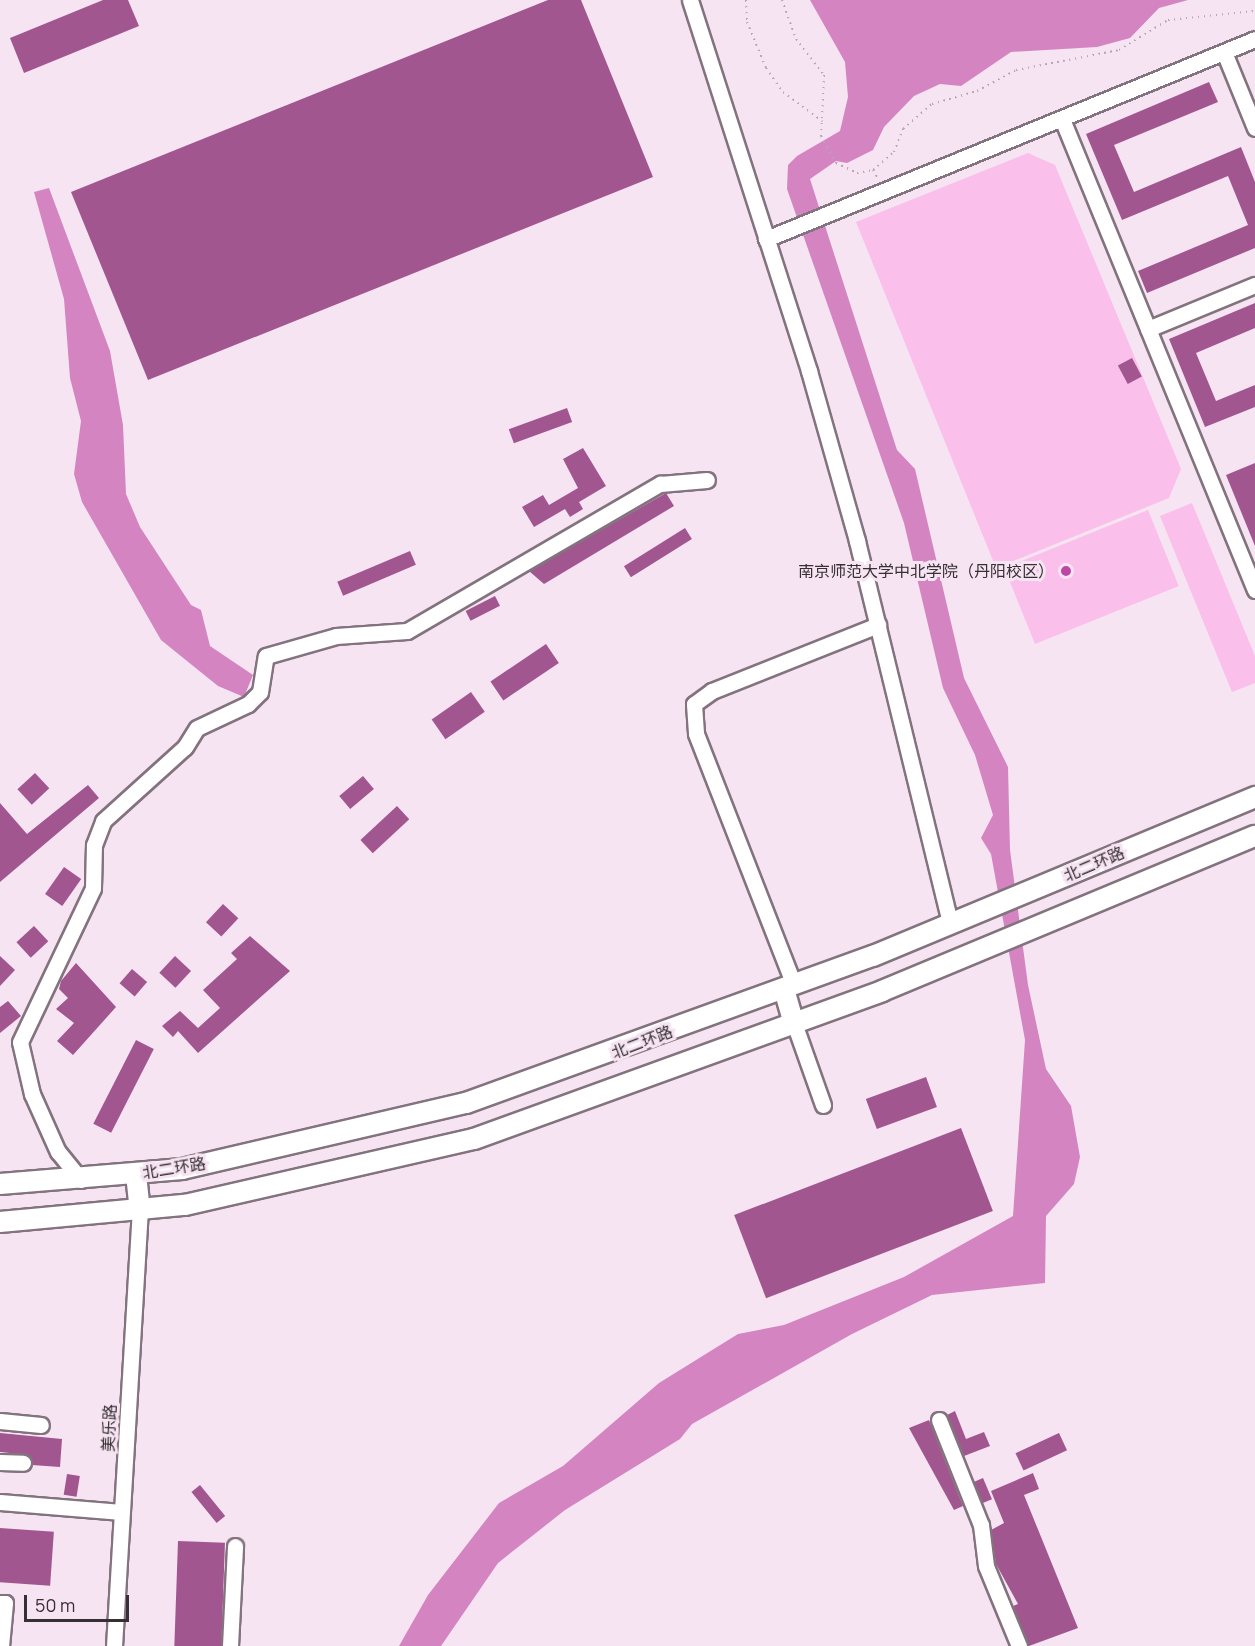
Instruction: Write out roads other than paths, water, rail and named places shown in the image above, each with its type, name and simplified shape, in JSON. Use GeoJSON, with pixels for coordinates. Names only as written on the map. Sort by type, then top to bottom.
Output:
{"type":"FeatureCollection","features":[{"type":"Feature","properties":{"kind":"main road","name":"北二环路"},"geometry":{"type":"LineString","coordinates":[[0,1184],[81,1180],[194,1166],[466,1103],[789,987],[997,904],[1255,796]]}},
{"type":"Feature","properties":{"kind":"main road"},"geometry":{"type":"LineString","coordinates":[[0,1222],[140,1212],[369,1167],[474,1139],[794,1023],[1023,933],[1255,836]]}},
{"type":"Feature","properties":{"kind":"main road"},"geometry":{"type":"LineString","coordinates":[[789,987],[794,1023]]}},
{"type":"Feature","properties":{"kind":"main road"},"geometry":{"type":"LineString","coordinates":[[136,1174],[140,1212]]}},
{"type":"Feature","properties":{"kind":"street"},"geometry":{"type":"LineString","coordinates":[[690,0],[809,371],[878,625],[950,923]]}},
{"type":"Feature","properties":{"kind":"street"},"geometry":{"type":"LineString","coordinates":[[766,239],[1255,39]]}},
{"type":"Feature","properties":{"kind":"street"},"geometry":{"type":"LineString","coordinates":[[1224,52],[1255,128]]}},
{"type":"Feature","properties":{"kind":"street"},"geometry":{"type":"LineString","coordinates":[[1062,119],[1255,590]]}},
{"type":"Feature","properties":{"kind":"street"},"geometry":{"type":"LineString","coordinates":[[1148,329],[1255,285]]}},
{"type":"Feature","properties":{"kind":"street"},"geometry":{"type":"LineString","coordinates":[[81,1180],[58,1152],[32,1094],[20,1042],[93,888],[94,845],[103,821],[185,747],[197,728],[248,704],[260,692],[266,656],[336,636],[407,631],[660,484],[707,480]]}},
{"type":"Feature","properties":{"kind":"street"},"geometry":{"type":"LineString","coordinates":[[789,987],[696,733],[694,704],[712,691],[878,625]]}},
{"type":"Feature","properties":{"kind":"street"},"geometry":{"type":"LineString","coordinates":[[794,1023],[823,1105]]}},
{"type":"Feature","properties":{"kind":"street","name":"美乐路"},"geometry":{"type":"LineString","coordinates":[[114,1646],[140,1212]]}},
{"type":"Feature","properties":{"kind":"street"},"geometry":{"type":"LineString","coordinates":[[939,1420],[981,1525],[986,1566],[1019,1646]]}},
{"type":"Feature","properties":{"kind":"street"},"geometry":{"type":"LineString","coordinates":[[0,1421],[41,1425]]}},
{"type":"Feature","properties":{"kind":"street"},"geometry":{"type":"LineString","coordinates":[[0,1462],[23,1463]]}},
{"type":"Feature","properties":{"kind":"street"},"geometry":{"type":"LineString","coordinates":[[0,1502],[122,1512]]}},
{"type":"Feature","properties":{"kind":"street"},"geometry":{"type":"LineString","coordinates":[[230,1646],[235,1546]]}},
{"type":"Feature","properties":{"kind":"street"},"geometry":{"type":"LineString","coordinates":[[0,1603],[5,1604],[1,1646]]}},
{"type":"Feature","properties":{"kind":"place","name":"南京师范大学中北学院（丹阳校区）"},"geometry":{"type":"Point","coordinates":[1066,571]}}]}
